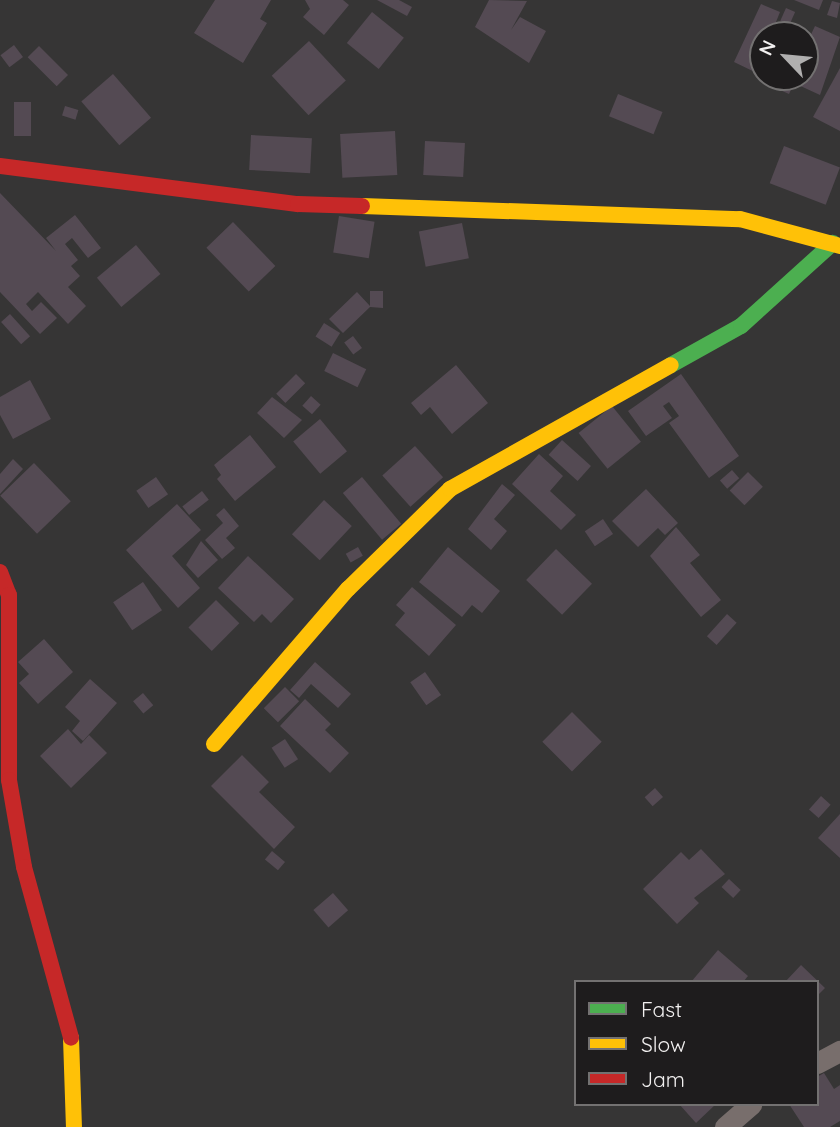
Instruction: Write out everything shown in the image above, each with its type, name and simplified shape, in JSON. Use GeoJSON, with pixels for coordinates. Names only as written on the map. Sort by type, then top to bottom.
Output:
{"type":"FeatureCollection","features":[{"type":"Feature","properties":{"kind":"street"},"geometry":{"type":"LineString","coordinates":[[0,166],[298,204],[740,219],[837,244]]}},
{"type":"Feature","properties":{"kind":"street"},"geometry":{"type":"LineString","coordinates":[[214,744],[348,589],[450,489],[741,326],[837,244]]}},
{"type":"Feature","properties":{"kind":"street"},"geometry":{"type":"LineString","coordinates":[[0,572],[9,595],[9,780],[24,867],[70,1023],[74,1127]]}},
{"type":"Feature","properties":{"kind":"street"},"geometry":{"type":"LineString","coordinates":[[819,1062],[840,1051]]}},
{"type":"Feature","properties":{"kind":"street"},"geometry":{"type":"LineString","coordinates":[[725,1127],[749,1106]]}},
{"type":"Feature","properties":{"kind":"building"},"geometry":{"type":"Polygon","coordinates":[[[215,0],[271,0],[260,19],[267,23],[243,63],[194,33],[215,0]]]}},
{"type":"Feature","properties":{"kind":"building"},"geometry":{"type":"Polygon","coordinates":[[[305,0],[343,0],[349,5],[324,35],[303,17],[310,9],[305,0]]]}},
{"type":"Feature","properties":{"kind":"building"},"geometry":{"type":"Polygon","coordinates":[[[377,0],[399,0],[412,7],[407,16],[377,0]]]}},
{"type":"Feature","properties":{"kind":"building"},"geometry":{"type":"Polygon","coordinates":[[[489,0],[527,1],[511,30],[520,17],[546,31],[529,63],[475,27],[489,0]]]}},
{"type":"Feature","properties":{"kind":"building"},"geometry":{"type":"Polygon","coordinates":[[[794,0],[823,0],[819,10],[794,0]]]}},
{"type":"Feature","properties":{"kind":"building"},"geometry":{"type":"Polygon","coordinates":[[[832,1],[840,3],[837,18],[827,15],[832,1]]]}},
{"type":"Feature","properties":{"kind":"building"},"geometry":{"type":"Polygon","coordinates":[[[761,4],[780,12],[776,21],[753,21],[761,4]]]}},
{"type":"Feature","properties":{"kind":"building"},"geometry":{"type":"Polygon","coordinates":[[[786,8],[795,12],[791,21],[781,21],[786,8]]]}},
{"type":"Feature","properties":{"kind":"building"},"geometry":{"type":"Polygon","coordinates":[[[372,12],[404,38],[379,69],[347,43],[372,12]]]}},
{"type":"Feature","properties":{"kind":"building"},"geometry":{"type":"Polygon","coordinates":[[[819,28],[840,37],[820,95],[811,91],[819,91],[819,28]]]}},
{"type":"Feature","properties":{"kind":"building"},"geometry":{"type":"Polygon","coordinates":[[[749,30],[749,69],[734,62],[749,30]]]}},
{"type":"Feature","properties":{"kind":"building"},"geometry":{"type":"Polygon","coordinates":[[[309,41],[346,80],[309,115],[272,76],[309,41]]]}},
{"type":"Feature","properties":{"kind":"building"},"geometry":{"type":"Polygon","coordinates":[[[14,45],[23,57],[9,67],[0,55],[14,45]]]}},
{"type":"Feature","properties":{"kind":"building"},"geometry":{"type":"Polygon","coordinates":[[[39,46],[68,75],[57,86],[28,57],[39,46]]]}},
{"type":"Feature","properties":{"kind":"building"},"geometry":{"type":"Polygon","coordinates":[[[840,68],[840,131],[813,117],[840,68]]]}},
{"type":"Feature","properties":{"kind":"building"},"geometry":{"type":"Polygon","coordinates":[[[113,74],[151,118],[119,145],[81,102],[113,74]]]}},
{"type":"Feature","properties":{"kind":"building"},"geometry":{"type":"Polygon","coordinates":[[[618,94],[663,112],[654,134],[609,116],[618,94]]]}},
{"type":"Feature","properties":{"kind":"building"},"geometry":{"type":"Polygon","coordinates":[[[14,102],[31,102],[31,136],[14,136],[14,102]]]}},
{"type":"Feature","properties":{"kind":"building"},"geometry":{"type":"Polygon","coordinates":[[[65,106],[78,110],[75,120],[62,116],[65,106]]]}},
{"type":"Feature","properties":{"kind":"building"},"geometry":{"type":"Polygon","coordinates":[[[395,131],[397,175],[342,178],[340,134],[395,131]]]}},
{"type":"Feature","properties":{"kind":"building"},"geometry":{"type":"Polygon","coordinates":[[[251,135],[312,138],[310,173],[249,170],[251,135]]]}},
{"type":"Feature","properties":{"kind":"building"},"geometry":{"type":"Polygon","coordinates":[[[425,141],[465,143],[463,177],[423,175],[425,141]]]}},
{"type":"Feature","properties":{"kind":"building"},"geometry":{"type":"Polygon","coordinates":[[[784,146],[840,167],[826,205],[770,183],[784,146]]]}},
{"type":"Feature","properties":{"kind":"building"},"geometry":{"type":"Polygon","coordinates":[[[0,193],[56,251],[46,238],[75,215],[101,248],[88,258],[72,238],[65,244],[78,260],[71,266],[80,276],[68,287],[86,306],[68,324],[38,292],[26,304],[32,311],[41,302],[57,318],[40,334],[0,292],[0,193]]]}},
{"type":"Feature","properties":{"kind":"building"},"geometry":{"type":"Polygon","coordinates":[[[339,216],[375,222],[369,258],[333,253],[339,216]]]}},
{"type":"Feature","properties":{"kind":"building"},"geometry":{"type":"Polygon","coordinates":[[[233,222],[275,266],[249,292],[206,248],[233,222]]]}},
{"type":"Feature","properties":{"kind":"building"},"geometry":{"type":"Polygon","coordinates":[[[462,223],[469,258],[426,267],[419,231],[462,223]]]}},
{"type":"Feature","properties":{"kind":"building"},"geometry":{"type":"Polygon","coordinates":[[[136,245],[160,274],[121,307],[97,278],[136,245]]]}},
{"type":"Feature","properties":{"kind":"building"},"geometry":{"type":"Polygon","coordinates":[[[370,291],[383,291],[383,308],[370,307],[343,333],[329,319],[357,292],[370,306],[370,291]]]}},
{"type":"Feature","properties":{"kind":"building"},"geometry":{"type":"Polygon","coordinates":[[[10,314],[30,336],[21,344],[1,322],[10,314]]]}},
{"type":"Feature","properties":{"kind":"building"},"geometry":{"type":"Polygon","coordinates":[[[324,323],[340,333],[332,347],[316,337],[324,323]]]}},
{"type":"Feature","properties":{"kind":"building"},"geometry":{"type":"Polygon","coordinates":[[[353,336],[362,348],[353,355],[344,343],[353,336]]]}},
{"type":"Feature","properties":{"kind":"building"},"geometry":{"type":"Polygon","coordinates":[[[333,353],[366,369],[357,387],[324,371],[333,353]]]}},
{"type":"Feature","properties":{"kind":"building"},"geometry":{"type":"Polygon","coordinates":[[[456,365],[488,403],[452,434],[430,407],[421,415],[411,403],[456,365]]]}},
{"type":"Feature","properties":{"kind":"building"},"geometry":{"type":"Polygon","coordinates":[[[296,374],[305,383],[285,403],[276,394],[296,374]]]}},
{"type":"Feature","properties":{"kind":"building"},"geometry":{"type":"Polygon","coordinates":[[[681,374],[739,456],[709,478],[669,423],[679,416],[669,402],[663,406],[672,418],[646,436],[628,411],[681,374]]]}},
{"type":"Feature","properties":{"kind":"building"},"geometry":{"type":"Polygon","coordinates":[[[30,380],[51,419],[13,439],[0,415],[0,397],[30,380]]]}},
{"type":"Feature","properties":{"kind":"building"},"geometry":{"type":"Polygon","coordinates":[[[311,396],[321,405],[312,414],[302,406],[311,396]]]}},
{"type":"Feature","properties":{"kind":"building"},"geometry":{"type":"Polygon","coordinates":[[[272,397],[302,420],[284,438],[257,413],[272,397]]]}},
{"type":"Feature","properties":{"kind":"building"},"geometry":{"type":"Polygon","coordinates":[[[612,406],[641,442],[608,469],[579,433],[612,406]]]}},
{"type":"Feature","properties":{"kind":"building"},"geometry":{"type":"Polygon","coordinates":[[[320,419],[347,451],[320,474],[293,441],[320,419]]]}},
{"type":"Feature","properties":{"kind":"building"},"geometry":{"type":"Polygon","coordinates":[[[250,435],[276,467],[235,501],[217,479],[221,475],[214,465],[250,435]]]}},
{"type":"Feature","properties":{"kind":"building"},"geometry":{"type":"Polygon","coordinates":[[[562,440],[591,466],[578,481],[549,455],[562,440]]]}},
{"type":"Feature","properties":{"kind":"building"},"geometry":{"type":"Polygon","coordinates":[[[415,446],[443,477],[410,507],[382,475],[415,446]]]}},
{"type":"Feature","properties":{"kind":"building"},"geometry":{"type":"Polygon","coordinates":[[[539,454],[563,476],[550,491],[576,515],[561,530],[512,484],[539,454]]]}},
{"type":"Feature","properties":{"kind":"building"},"geometry":{"type":"Polygon","coordinates":[[[13,459],[23,469],[0,494],[0,474],[13,459]]]}},
{"type":"Feature","properties":{"kind":"building"},"geometry":{"type":"Polygon","coordinates":[[[34,463],[71,501],[37,534],[0,496],[34,463]]]}},
{"type":"Feature","properties":{"kind":"building"},"geometry":{"type":"Polygon","coordinates":[[[732,470],[739,478],[727,489],[720,480],[732,470]]]}},
{"type":"Feature","properties":{"kind":"building"},"geometry":{"type":"Polygon","coordinates":[[[748,472],[763,487],[744,505],[730,490],[748,472]]]}},
{"type":"Feature","properties":{"kind":"building"},"geometry":{"type":"Polygon","coordinates":[[[156,477],[168,494],[148,508],[136,491],[156,477]]]}},
{"type":"Feature","properties":{"kind":"building"},"geometry":{"type":"Polygon","coordinates":[[[362,477],[401,524],[382,540],[343,493],[362,477]]]}},
{"type":"Feature","properties":{"kind":"building"},"geometry":{"type":"Polygon","coordinates":[[[502,484],[515,495],[494,519],[507,531],[491,550],[468,529],[502,484]]]}},
{"type":"Feature","properties":{"kind":"building"},"geometry":{"type":"Polygon","coordinates":[[[646,489],[678,523],[665,535],[658,528],[638,547],[612,521],[646,489]]]}},
{"type":"Feature","properties":{"kind":"building"},"geometry":{"type":"Polygon","coordinates":[[[202,491],[209,500],[189,515],[182,506],[202,491]]]}},
{"type":"Feature","properties":{"kind":"building"},"geometry":{"type":"Polygon","coordinates":[[[324,500],[352,526],[320,560],[292,534],[324,500]]]}},
{"type":"Feature","properties":{"kind":"building"},"geometry":{"type":"Polygon","coordinates":[[[177,504],[201,530],[172,556],[200,588],[178,608],[126,550],[177,504]]]}},
{"type":"Feature","properties":{"kind":"building"},"geometry":{"type":"Polygon","coordinates":[[[224,508],[239,526],[226,538],[235,548],[222,559],[205,540],[223,523],[216,515],[224,508]]]}},
{"type":"Feature","properties":{"kind":"building"},"geometry":{"type":"Polygon","coordinates":[[[603,519],[613,534],[595,546],[585,531],[603,519]]]}},
{"type":"Feature","properties":{"kind":"building"},"geometry":{"type":"Polygon","coordinates":[[[676,527],[700,555],[690,563],[721,600],[701,617],[650,556],[676,527]]]}},
{"type":"Feature","properties":{"kind":"building"},"geometry":{"type":"Polygon","coordinates":[[[201,541],[218,560],[198,578],[186,565],[201,541]]]}},
{"type":"Feature","properties":{"kind":"building"},"geometry":{"type":"Polygon","coordinates":[[[358,547],[363,556],[351,563],[346,554],[358,547]]]}},
{"type":"Feature","properties":{"kind":"building"},"geometry":{"type":"Polygon","coordinates":[[[448,547],[500,591],[482,613],[472,605],[462,617],[419,582],[448,547]]]}},
{"type":"Feature","properties":{"kind":"building"},"geometry":{"type":"Polygon","coordinates":[[[556,549],[592,584],[562,615],[526,580],[556,549]]]}},
{"type":"Feature","properties":{"kind":"building"},"geometry":{"type":"Polygon","coordinates":[[[248,556],[294,599],[271,623],[262,614],[254,622],[218,588],[248,556]]]}},
{"type":"Feature","properties":{"kind":"building"},"geometry":{"type":"Polygon","coordinates":[[[143,582],[162,610],[132,630],[113,602],[143,582]]]}},
{"type":"Feature","properties":{"kind":"building"},"geometry":{"type":"Polygon","coordinates":[[[412,587],[456,625],[429,656],[395,625],[405,613],[396,605],[412,587]]]}},
{"type":"Feature","properties":{"kind":"building"},"geometry":{"type":"Polygon","coordinates":[[[216,600],[239,623],[212,651],[188,628],[216,600]]]}},
{"type":"Feature","properties":{"kind":"building"},"geometry":{"type":"Polygon","coordinates":[[[727,614],[737,623],[717,645],[707,636],[727,614]]]}},
{"type":"Feature","properties":{"kind":"building"},"geometry":{"type":"Polygon","coordinates":[[[44,639],[73,672],[38,704],[19,683],[29,674],[18,662],[44,639]]]}},
{"type":"Feature","properties":{"kind":"building"},"geometry":{"type":"Polygon","coordinates":[[[315,662],[351,694],[338,708],[311,684],[299,698],[290,690],[315,662]]]}},
{"type":"Feature","properties":{"kind":"building"},"geometry":{"type":"Polygon","coordinates":[[[425,672],[441,695],[426,705],[410,682],[425,672]]]}},
{"type":"Feature","properties":{"kind":"building"},"geometry":{"type":"Polygon","coordinates":[[[90,679],[117,703],[83,741],[72,731],[80,721],[65,707],[90,679]]]}},
{"type":"Feature","properties":{"kind":"building"},"geometry":{"type":"Polygon","coordinates":[[[285,687],[299,701],[278,722],[264,708],[285,687]]]}},
{"type":"Feature","properties":{"kind":"building"},"geometry":{"type":"Polygon","coordinates":[[[143,693],[153,705],[143,714],[133,701],[143,693]]]}},
{"type":"Feature","properties":{"kind":"building"},"geometry":{"type":"Polygon","coordinates":[[[305,699],[331,724],[325,730],[349,753],[330,773],[280,726],[305,699]]]}},
{"type":"Feature","properties":{"kind":"building"},"geometry":{"type":"Polygon","coordinates":[[[572,712],[602,742],[572,771],[542,742],[572,712]]]}},
{"type":"Feature","properties":{"kind":"building"},"geometry":{"type":"Polygon","coordinates":[[[68,729],[81,744],[89,735],[107,753],[71,788],[40,756],[68,729]]]}},
{"type":"Feature","properties":{"kind":"building"},"geometry":{"type":"Polygon","coordinates":[[[285,739],[298,759],[285,768],[272,748],[285,739]]]}},
{"type":"Feature","properties":{"kind":"building"},"geometry":{"type":"Polygon","coordinates":[[[242,755],[269,782],[259,792],[295,827],[274,849],[211,786],[242,755]]]}},
{"type":"Feature","properties":{"kind":"building"},"geometry":{"type":"Polygon","coordinates":[[[655,788],[663,797],[653,806],[645,797],[655,788]]]}},
{"type":"Feature","properties":{"kind":"building"},"geometry":{"type":"Polygon","coordinates":[[[821,796],[831,805],[819,818],[809,809],[821,796]]]}},
{"type":"Feature","properties":{"kind":"building"},"geometry":{"type":"Polygon","coordinates":[[[840,814],[840,858],[818,838],[840,814]]]}},
{"type":"Feature","properties":{"kind":"building"},"geometry":{"type":"Polygon","coordinates":[[[701,849],[725,874],[694,898],[699,903],[677,924],[643,889],[681,852],[689,860],[701,849]]]}},
{"type":"Feature","properties":{"kind":"building"},"geometry":{"type":"Polygon","coordinates":[[[272,851],[285,862],[278,870],[265,859],[272,851]]]}},
{"type":"Feature","properties":{"kind":"building"},"geometry":{"type":"Polygon","coordinates":[[[729,879],[741,890],[733,898],[721,887],[729,879]]]}},
{"type":"Feature","properties":{"kind":"building"},"geometry":{"type":"Polygon","coordinates":[[[333,893],[348,910],[328,927],[313,910],[333,893]]]}},
{"type":"Feature","properties":{"kind":"building"},"geometry":{"type":"Polygon","coordinates":[[[718,950],[748,976],[745,980],[693,980],[718,950]]]}},
{"type":"Feature","properties":{"kind":"building"},"geometry":{"type":"Polygon","coordinates":[[[801,965],[817,980],[787,980],[801,965]]]}},
{"type":"Feature","properties":{"kind":"building"},"geometry":{"type":"Polygon","coordinates":[[[819,982],[825,988],[819,994],[819,982]]]}},
{"type":"Feature","properties":{"kind":"building"},"geometry":{"type":"Polygon","coordinates":[[[824,1073],[834,1089],[840,1085],[840,1121],[830,1127],[804,1127],[790,1106],[819,1106],[819,1076],[824,1073]]]}},
{"type":"Feature","properties":{"kind":"building"},"geometry":{"type":"Polygon","coordinates":[[[681,1106],[714,1106],[696,1123],[681,1106]]]}},
{"type":"Feature","properties":{"kind":"traffic: fast"},"geometry":{"type":"LineString","coordinates":[[671,365],[741,326],[833,243]]}},
{"type":"Feature","properties":{"kind":"traffic: slow"},"geometry":{"type":"LineString","coordinates":[[362,206],[740,219],[840,246]]}},
{"type":"Feature","properties":{"kind":"traffic: slow"},"geometry":{"type":"LineString","coordinates":[[214,744],[348,589],[450,489],[671,365]]}},
{"type":"Feature","properties":{"kind":"traffic: slow"},"geometry":{"type":"LineString","coordinates":[[71,1038],[74,1127]]}},
{"type":"Feature","properties":{"kind":"traffic: jam"},"geometry":{"type":"LineString","coordinates":[[0,166],[298,204],[362,206]]}},
{"type":"Feature","properties":{"kind":"traffic: jam"},"geometry":{"type":"LineString","coordinates":[[0,572],[9,595],[9,780],[24,867],[71,1038]]}}]}
